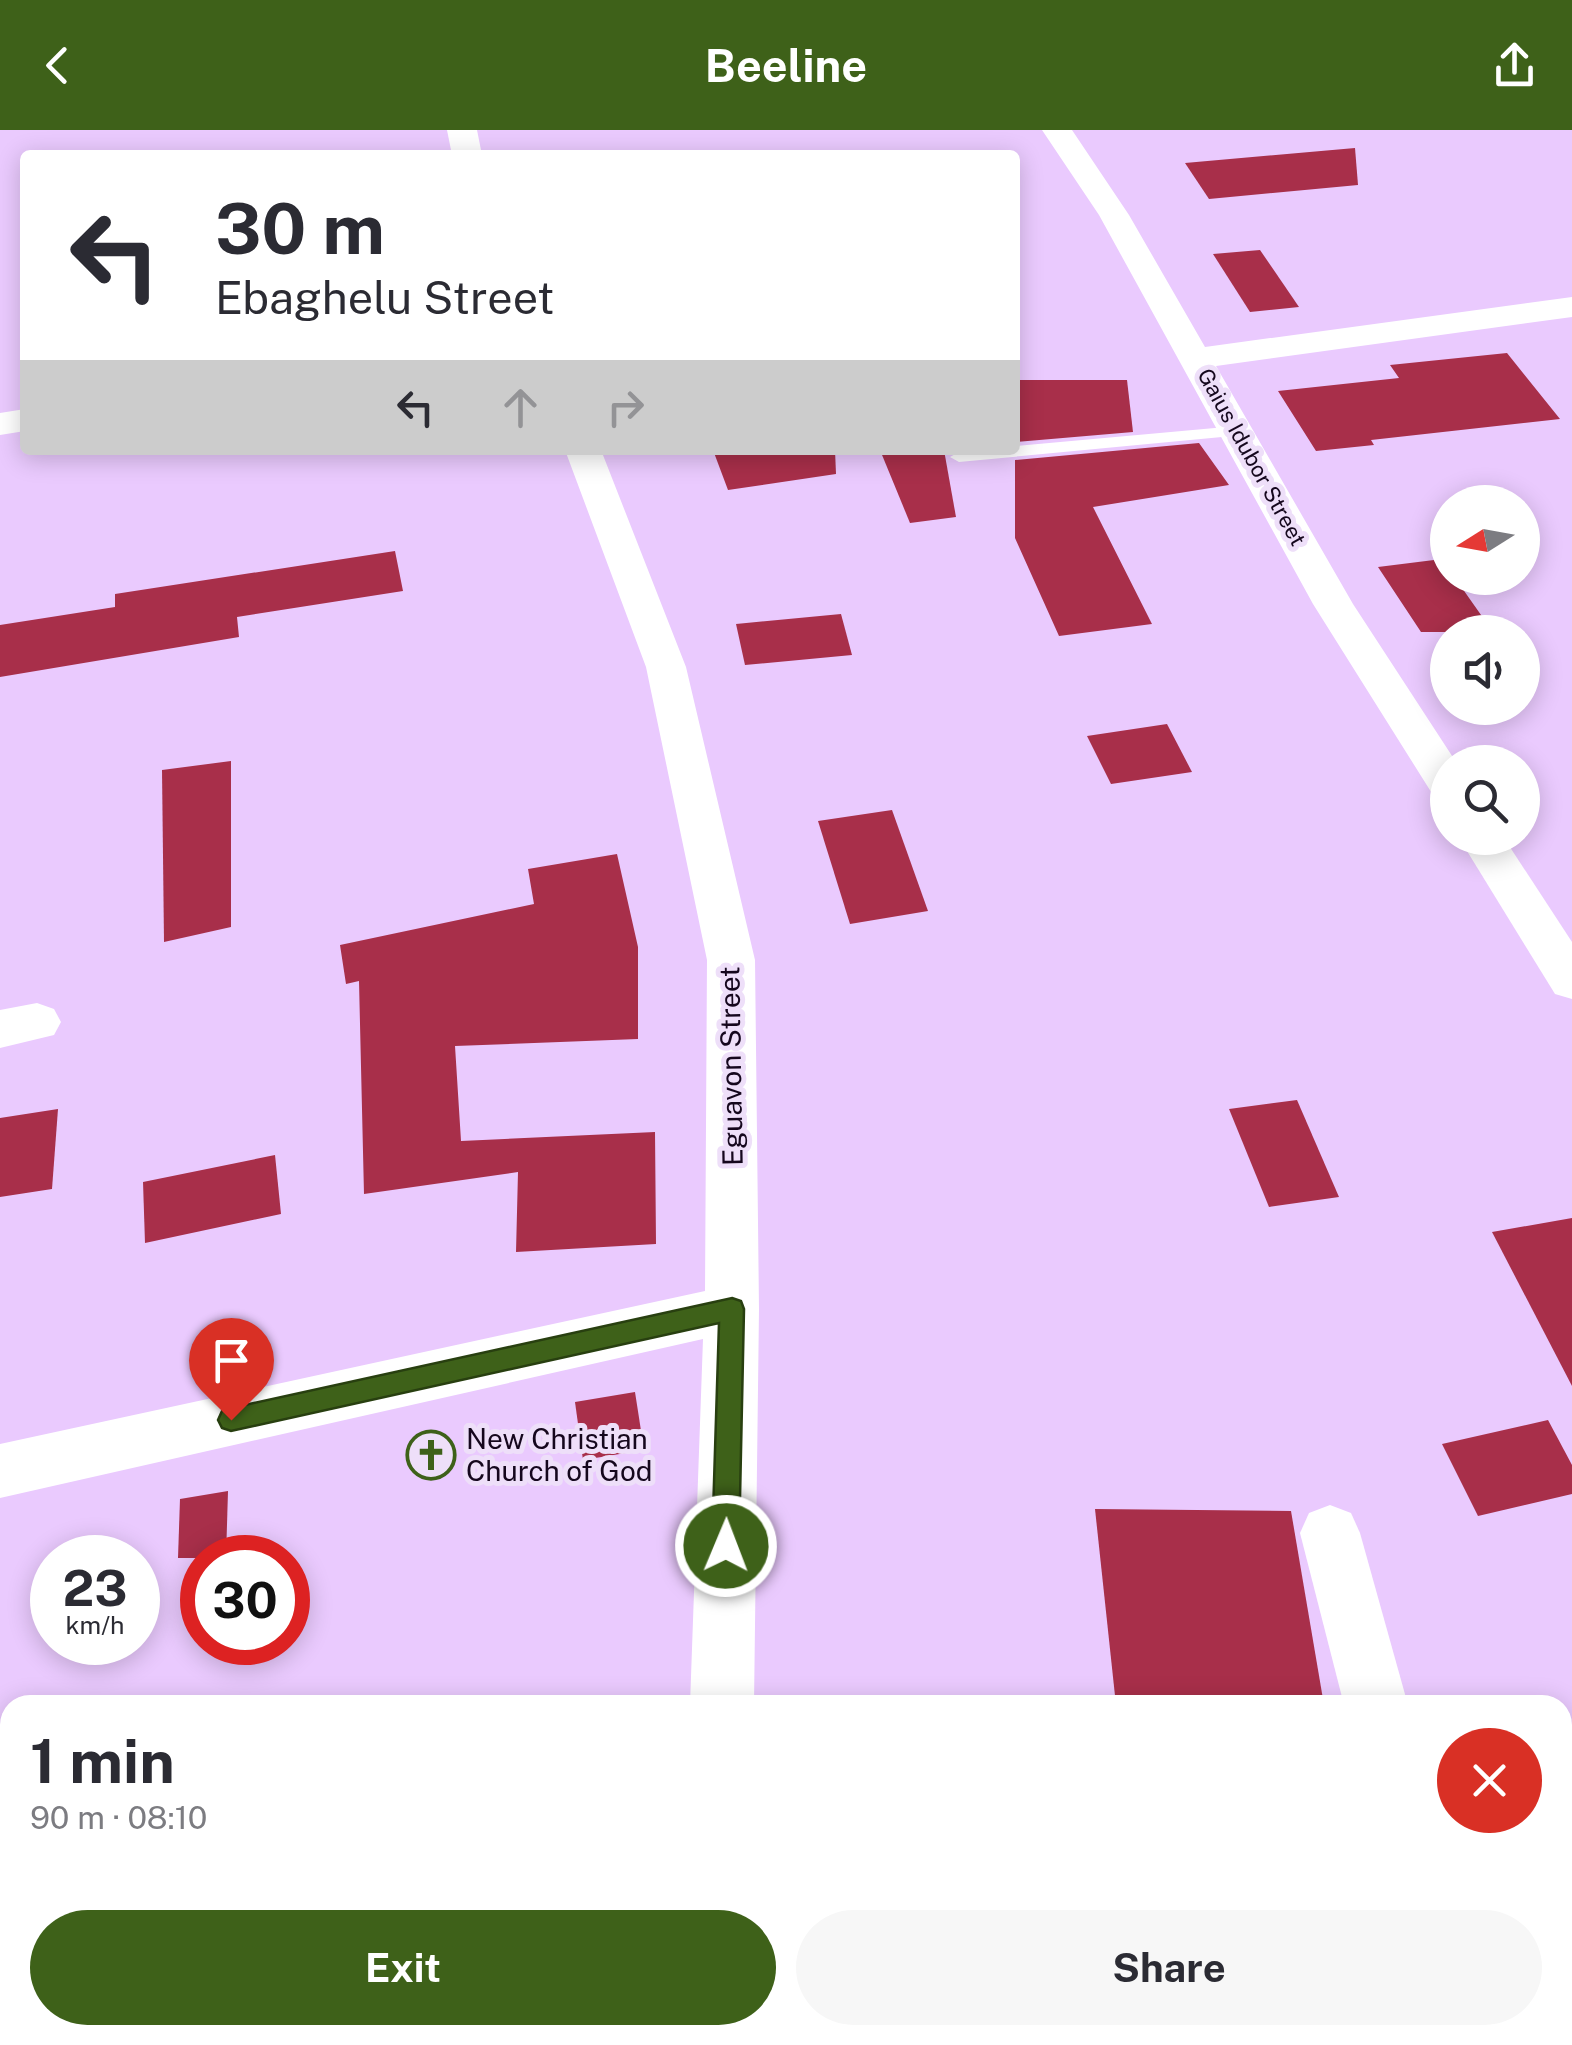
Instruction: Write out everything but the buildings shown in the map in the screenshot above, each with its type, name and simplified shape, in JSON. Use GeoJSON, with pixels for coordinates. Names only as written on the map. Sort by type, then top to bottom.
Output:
{"type":"FeatureCollection","features":[{"type":"Feature","properties":{"kind":"street","name":"Gaius Idubor Street"},"geometry":{"type":"LineString","coordinates":[[1057,130],[1114,214],[1334,604],[1430,756]]}},
{"type":"Feature","properties":{"kind":"street"},"geometry":{"type":"LineString","coordinates":[[1197,358],[1558,319]]}},
{"type":"Feature","properties":{"kind":"street","name":"Eguavon Street"},"geometry":{"type":"LineString","coordinates":[[585,455],[666,666],[731,960],[732,1309],[722,1695]]}},
{"type":"Feature","properties":{"kind":"street"},"geometry":{"type":"LineString","coordinates":[[1492,855],[1572,980]]}},
{"type":"Feature","properties":{"kind":"street"},"geometry":{"type":"LineString","coordinates":[[0,1470],[732,1309]]}},
{"type":"Feature","properties":{"kind":"street"},"geometry":{"type":"LineString","coordinates":[[1330,1533],[1373,1695]]}},
{"type":"Feature","properties":{"kind":"lane"},"geometry":{"type":"LineString","coordinates":[[1020,452],[1238,431]]}},
{"type":"Feature","properties":{"kind":"lane"},"geometry":{"type":"LineString","coordinates":[[959,458],[990,455]]}},
{"type":"Feature","properties":{"kind":"place","name":"New Christian Church of God"},"geometry":{"type":"Point","coordinates":[431,1455]}},
{"type":"Feature","properties":{"kind":"route"},"geometry":{"type":"LineString","coordinates":[[231,1420],[732,1309],[726,1546]]}}]}
